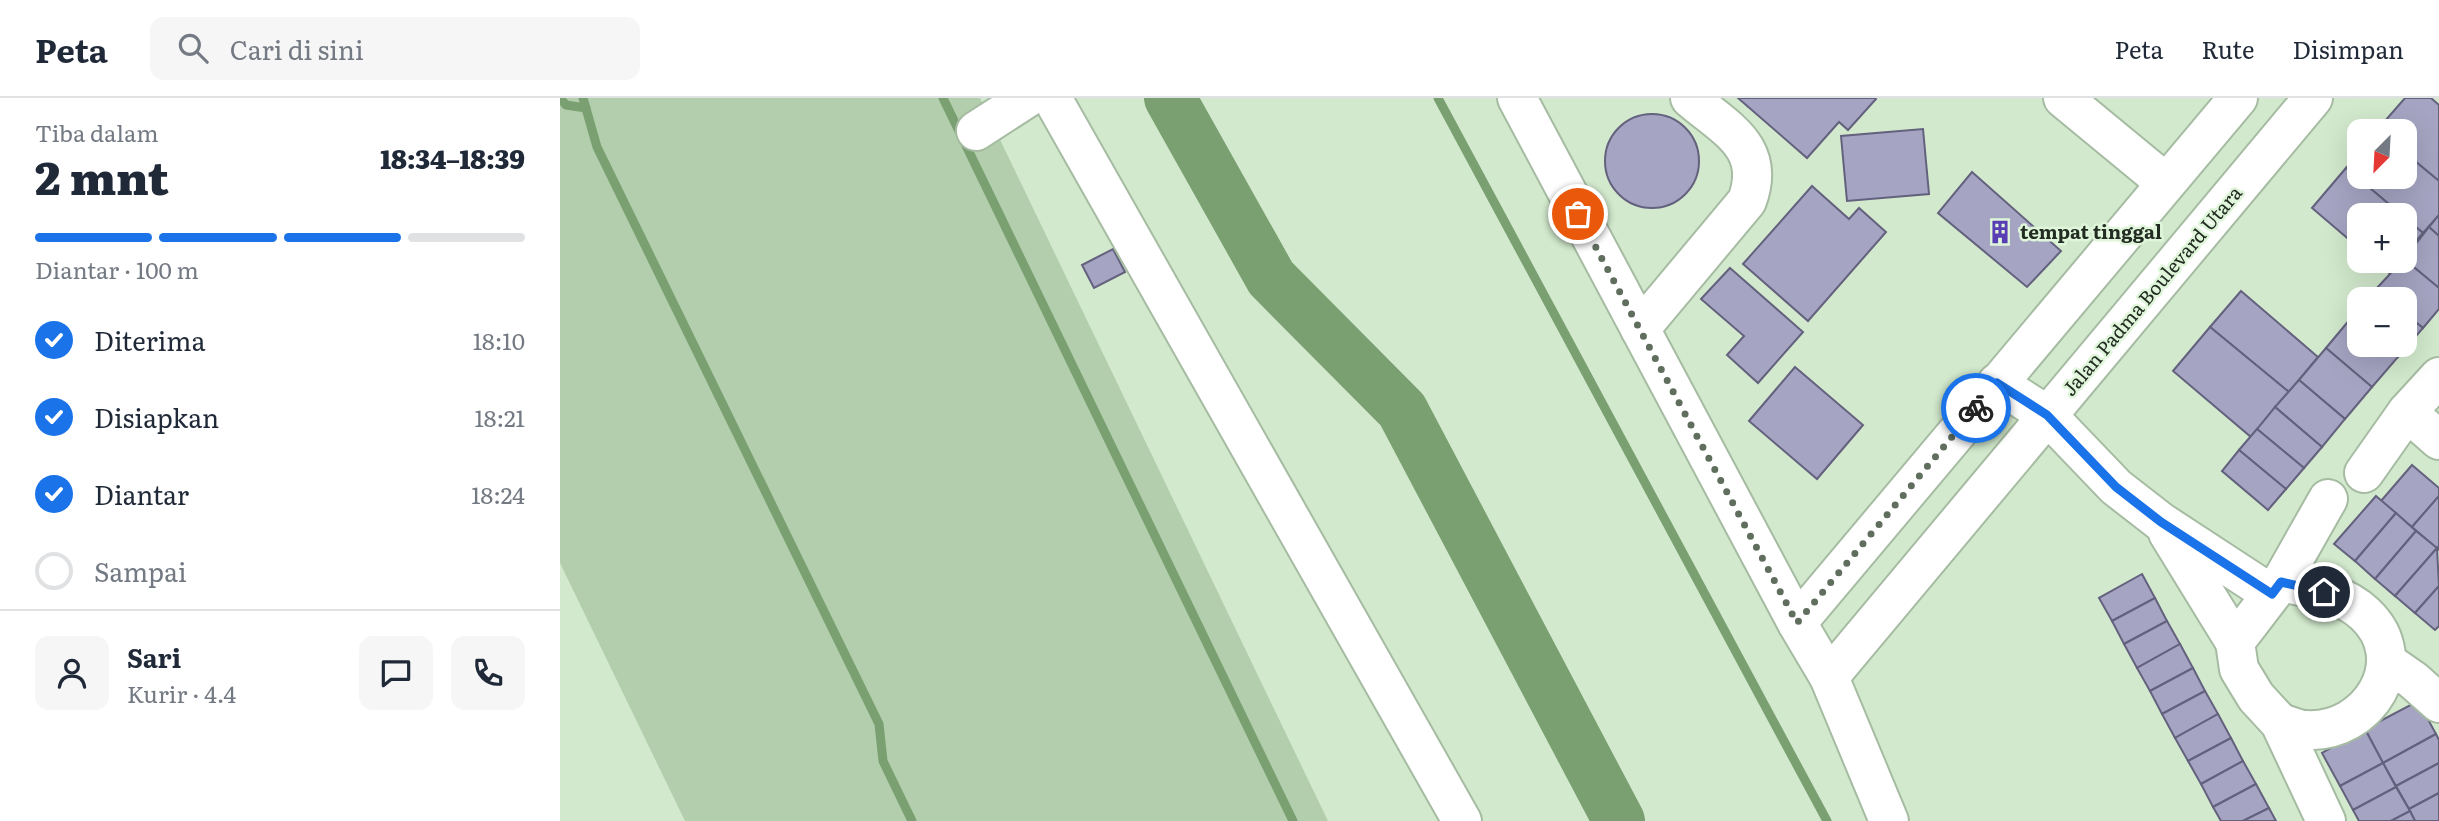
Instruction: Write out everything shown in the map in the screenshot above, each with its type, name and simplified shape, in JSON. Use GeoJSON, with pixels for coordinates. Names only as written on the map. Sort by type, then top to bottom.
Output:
{"type":"FeatureCollection","features":[{"type":"Feature","properties":{"kind":"street"},"geometry":{"type":"LineString","coordinates":[[976,131],[1027,98]]}},
{"type":"Feature","properties":{"kind":"street"},"geometry":{"type":"LineString","coordinates":[[1052,98],[1462,821]]}},
{"type":"Feature","properties":{"kind":"street"},"geometry":{"type":"LineString","coordinates":[[1517,98],[1797,623],[1829,677],[1889,821]]}},
{"type":"Feature","properties":{"kind":"street"},"geometry":{"type":"LineString","coordinates":[[1640,329],[1747,201],[1752,187],[1755,172],[1745,146],[1690,98]]}},
{"type":"Feature","properties":{"kind":"street"},"geometry":{"type":"LineString","coordinates":[[2063,98],[2166,183]]}},
{"type":"Feature","properties":{"kind":"street"},"geometry":{"type":"LineString","coordinates":[[1797,623],[2238,98]]}},
{"type":"Feature","properties":{"kind":"street","name":"Jalan Padma Boulevard Utara"},"geometry":{"type":"LineString","coordinates":[[1829,677],[2313,98]]}},
{"type":"Feature","properties":{"kind":"street"},"geometry":{"type":"LineString","coordinates":[[2364,473],[2407,412],[2439,377]]}},
{"type":"Feature","properties":{"kind":"street"},"geometry":{"type":"LineString","coordinates":[[1997,383],[2047,415],[2116,487],[2161,522],[2276,588],[2308,586],[2339,598],[2365,614],[2385,641],[2387,662],[2382,686],[2362,711],[2342,724],[2306,730],[2280,723]]}},
{"type":"Feature","properties":{"kind":"street"},"geometry":{"type":"LineString","coordinates":[[2407,412],[2439,440]]}},
{"type":"Feature","properties":{"kind":"street"},"geometry":{"type":"LineString","coordinates":[[2235,642],[2276,588],[2328,499]]}},
{"type":"Feature","properties":{"kind":"street"},"geometry":{"type":"LineString","coordinates":[[2161,522],[2235,642],[2239,669],[2256,697],[2280,723],[2326,821]]}},
{"type":"Feature","properties":{"kind":"street"},"geometry":{"type":"LineString","coordinates":[[2387,662],[2439,703]]}},
{"type":"Feature","properties":{"kind":"green space"},"geometry":{"type":"Polygon","coordinates":[[[560,98],[980,98],[1328,821],[685,821],[560,563],[560,98]]]}},
{"type":"Feature","properties":{"kind":"building"},"geometry":{"type":"Polygon","coordinates":[[[1738,98],[1876,99],[1848,130],[1839,122],[1807,158],[1738,98]]]}},
{"type":"Feature","properties":{"kind":"building"},"geometry":{"type":"Polygon","coordinates":[[[2405,98],[2431,98],[2439,105],[2439,181],[2417,163],[2417,119],[2387,119],[2405,98]]]}},
{"type":"Feature","properties":{"kind":"building"},"geometry":{"type":"Polygon","coordinates":[[[1652,114],[1670,118],[1685,128],[1695,143],[1699,161],[1695,179],[1685,194],[1670,204],[1652,208],[1634,204],[1619,194],[1609,179],[1605,161],[1609,143],[1619,128],[1634,118],[1652,114]]]}},
{"type":"Feature","properties":{"kind":"building"},"geometry":{"type":"Polygon","coordinates":[[[1923,129],[1929,194],[1847,201],[1841,136],[1923,129]]]}},
{"type":"Feature","properties":{"kind":"building"},"geometry":{"type":"Polygon","coordinates":[[[2417,163],[2439,181],[2439,215],[2423,233],[2417,228],[2417,203],[2387,203],[2371,189],[2417,189],[2417,163]]]}},
{"type":"Feature","properties":{"kind":"building"},"geometry":{"type":"Polygon","coordinates":[[[2346,168],[2347,189],[2371,189],[2388,203],[2347,203],[2347,238],[2312,208],[2346,168]]]}},
{"type":"Feature","properties":{"kind":"building","name":"tempat tinggal"},"geometry":{"type":"Polygon","coordinates":[[[1972,172],[2061,251],[2027,287],[1938,213],[1972,172]]]}},
{"type":"Feature","properties":{"kind":"building"},"geometry":{"type":"Polygon","coordinates":[[[1812,186],[1849,219],[1859,208],[1886,232],[1808,321],[1743,264],[1812,186]]]}},
{"type":"Feature","properties":{"kind":"building"},"geometry":{"type":"Polygon","coordinates":[[[2439,215],[2439,236],[2429,227],[2439,215]]]}},
{"type":"Feature","properties":{"kind":"building"},"geometry":{"type":"Polygon","coordinates":[[[2429,227],[2439,236],[2439,288],[2417,270],[2417,242],[2429,227]]]}},
{"type":"Feature","properties":{"kind":"building"},"geometry":{"type":"Polygon","coordinates":[[[2417,228],[2423,233],[2417,240],[2417,228]]]}},
{"type":"Feature","properties":{"kind":"building"},"geometry":{"type":"Polygon","coordinates":[[[1113,249],[1125,272],[1094,288],[1082,265],[1113,249]]]}},
{"type":"Feature","properties":{"kind":"building"},"geometry":{"type":"Polygon","coordinates":[[[1730,268],[1803,332],[1758,383],[1727,355],[1744,336],[1701,299],[1730,268]]]}},
{"type":"Feature","properties":{"kind":"building"},"geometry":{"type":"Polygon","coordinates":[[[2417,270],[2439,288],[2439,309],[2423,328],[2417,323],[2417,287],[2378,287],[2391,273],[2417,273],[2417,270]]]}},
{"type":"Feature","properties":{"kind":"building"},"geometry":{"type":"Polygon","coordinates":[[[2241,291],[2318,357],[2289,392],[2210,327],[2241,291]]]}},
{"type":"Feature","properties":{"kind":"building"},"geometry":{"type":"Polygon","coordinates":[[[2347,323],[2347,357],[2398,357],[2372,387],[2326,348],[2347,323]]]}},
{"type":"Feature","properties":{"kind":"building"},"geometry":{"type":"Polygon","coordinates":[[[2417,323],[2423,328],[2417,335],[2417,323]]]}},
{"type":"Feature","properties":{"kind":"building"},"geometry":{"type":"Polygon","coordinates":[[[2210,327],[2289,392],[2251,437],[2173,371],[2210,327]]]}},
{"type":"Feature","properties":{"kind":"building"},"geometry":{"type":"Polygon","coordinates":[[[2326,348],[2372,387],[2345,419],[2299,380],[2326,348]]]}},
{"type":"Feature","properties":{"kind":"building"},"geometry":{"type":"Polygon","coordinates":[[[1795,367],[1863,425],[1817,479],[1749,421],[1795,367]]]}},
{"type":"Feature","properties":{"kind":"building"},"geometry":{"type":"Polygon","coordinates":[[[2299,380],[2345,419],[2322,447],[2275,407],[2299,380]]]}},
{"type":"Feature","properties":{"kind":"building"},"geometry":{"type":"Polygon","coordinates":[[[2275,407],[2322,447],[2304,468],[2257,429],[2275,407]]]}},
{"type":"Feature","properties":{"kind":"building"},"geometry":{"type":"Polygon","coordinates":[[[2257,429],[2304,468],[2286,489],[2239,450],[2257,429]]]}},
{"type":"Feature","properties":{"kind":"building"},"geometry":{"type":"Polygon","coordinates":[[[2239,450],[2286,489],[2268,510],[2222,471],[2239,450]]]}},
{"type":"Feature","properties":{"kind":"building"},"geometry":{"type":"Polygon","coordinates":[[[2412,465],[2439,488],[2439,496],[2412,527],[2381,501],[2412,465]]]}},
{"type":"Feature","properties":{"kind":"building"},"geometry":{"type":"Polygon","coordinates":[[[2376,496],[2396,513],[2355,561],[2334,544],[2376,496]]]}},
{"type":"Feature","properties":{"kind":"building"},"geometry":{"type":"Polygon","coordinates":[[[2439,496],[2439,550],[2412,527],[2439,496]]]}},
{"type":"Feature","properties":{"kind":"building"},"geometry":{"type":"Polygon","coordinates":[[[2396,513],[2416,531],[2375,579],[2355,561],[2396,513]]]}},
{"type":"Feature","properties":{"kind":"building"},"geometry":{"type":"Polygon","coordinates":[[[2416,531],[2437,548],[2395,596],[2375,579],[2416,531]]]}},
{"type":"Feature","properties":{"kind":"building"},"geometry":{"type":"Polygon","coordinates":[[[2437,548],[2439,586],[2415,613],[2395,596],[2437,548]]]}},
{"type":"Feature","properties":{"kind":"building"},"geometry":{"type":"Polygon","coordinates":[[[2142,574],[2155,598],[2112,621],[2099,598],[2142,574]]]}},
{"type":"Feature","properties":{"kind":"building"},"geometry":{"type":"Polygon","coordinates":[[[2439,586],[2439,626],[2435,630],[2415,613],[2439,586]]]}},
{"type":"Feature","properties":{"kind":"building"},"geometry":{"type":"Polygon","coordinates":[[[2155,598],[2167,621],[2124,644],[2112,621],[2155,598]]]}},
{"type":"Feature","properties":{"kind":"building"},"geometry":{"type":"Polygon","coordinates":[[[2167,621],[2180,644],[2137,668],[2124,644],[2167,621]]]}},
{"type":"Feature","properties":{"kind":"building"},"geometry":{"type":"Polygon","coordinates":[[[2180,644],[2193,668],[2150,691],[2137,668],[2180,644]]]}},
{"type":"Feature","properties":{"kind":"building"},"geometry":{"type":"Polygon","coordinates":[[[2193,668],[2205,691],[2162,714],[2150,691],[2193,668]]]}},
{"type":"Feature","properties":{"kind":"building"},"geometry":{"type":"Polygon","coordinates":[[[2205,691],[2218,714],[2175,738],[2162,714],[2205,691]]]}},
{"type":"Feature","properties":{"kind":"building"},"geometry":{"type":"Polygon","coordinates":[[[2418,701],[2436,734],[2383,763],[2365,729],[2418,701]]]}},
{"type":"Feature","properties":{"kind":"building"},"geometry":{"type":"Polygon","coordinates":[[[2218,714],[2231,738],[2188,761],[2175,738],[2218,714]]]}},
{"type":"Feature","properties":{"kind":"building"},"geometry":{"type":"Polygon","coordinates":[[[2365,729],[2383,763],[2340,786],[2322,753],[2365,729]]]}},
{"type":"Feature","properties":{"kind":"building"},"geometry":{"type":"Polygon","coordinates":[[[2436,734],[2439,740],[2439,763],[2396,786],[2383,763],[2436,734]]]}},
{"type":"Feature","properties":{"kind":"building"},"geometry":{"type":"Polygon","coordinates":[[[2231,738],[2243,761],[2201,784],[2188,761],[2231,738]]]}},
{"type":"Feature","properties":{"kind":"building"},"geometry":{"type":"Polygon","coordinates":[[[2243,761],[2256,784],[2213,807],[2201,784],[2243,761]]]}},
{"type":"Feature","properties":{"kind":"building"},"geometry":{"type":"Polygon","coordinates":[[[2383,763],[2396,787],[2353,810],[2340,786],[2383,763]]]}},
{"type":"Feature","properties":{"kind":"building"},"geometry":{"type":"Polygon","coordinates":[[[2439,763],[2439,793],[2409,809],[2396,786],[2439,763]]]}},
{"type":"Feature","properties":{"kind":"building"},"geometry":{"type":"Polygon","coordinates":[[[2256,784],[2269,808],[2243,821],[2221,821],[2213,807],[2256,784]]]}},
{"type":"Feature","properties":{"kind":"building"},"geometry":{"type":"Polygon","coordinates":[[[2396,787],[2410,811],[2391,821],[2359,821],[2353,810],[2396,787]]]}},
{"type":"Feature","properties":{"kind":"building"},"geometry":{"type":"Polygon","coordinates":[[[2439,793],[2439,821],[2415,821],[2409,809],[2439,793]]]}},
{"type":"Feature","properties":{"kind":"building"},"geometry":{"type":"Polygon","coordinates":[[[2269,808],[2276,821],[2243,821],[2269,808]]]}},
{"type":"Feature","properties":{"kind":"building"},"geometry":{"type":"Polygon","coordinates":[[[2410,811],[2415,821],[2391,821],[2410,811]]]}},
{"type":"Feature","properties":{"kind":"waterway"},"geometry":{"type":"LineString","coordinates":[[560,98],[566,105],[586,108]]}},
{"type":"Feature","properties":{"kind":"waterway"},"geometry":{"type":"LineString","coordinates":[[583,98],[597,147],[879,724],[883,761],[912,821]]}},
{"type":"Feature","properties":{"kind":"waterway"},"geometry":{"type":"LineString","coordinates":[[943,98],[1293,821]]}},
{"type":"Feature","properties":{"kind":"waterway"},"geometry":{"type":"LineString","coordinates":[[1170,98],[1271,278],[1402,410],[1619,821]]}},
{"type":"Feature","properties":{"kind":"waterway"},"geometry":{"type":"LineString","coordinates":[[1438,98],[1827,821]]}},
{"type":"Feature","properties":{"kind":"way so far"},"geometry":{"type":"LineString","coordinates":[[1578,214],[1797,623],[1976,408]]}},
{"type":"Feature","properties":{"kind":"place","name":"tempat tinggal"},"geometry":{"type":"Point","coordinates":[2000,232]}},
{"type":"Feature","properties":{"kind":"route"},"geometry":{"type":"LineString","coordinates":[[1976,408],[1997,383],[2047,415],[2116,487],[2161,522],[2272,594],[2281,582],[2308,586],[2324,592]]}}]}
